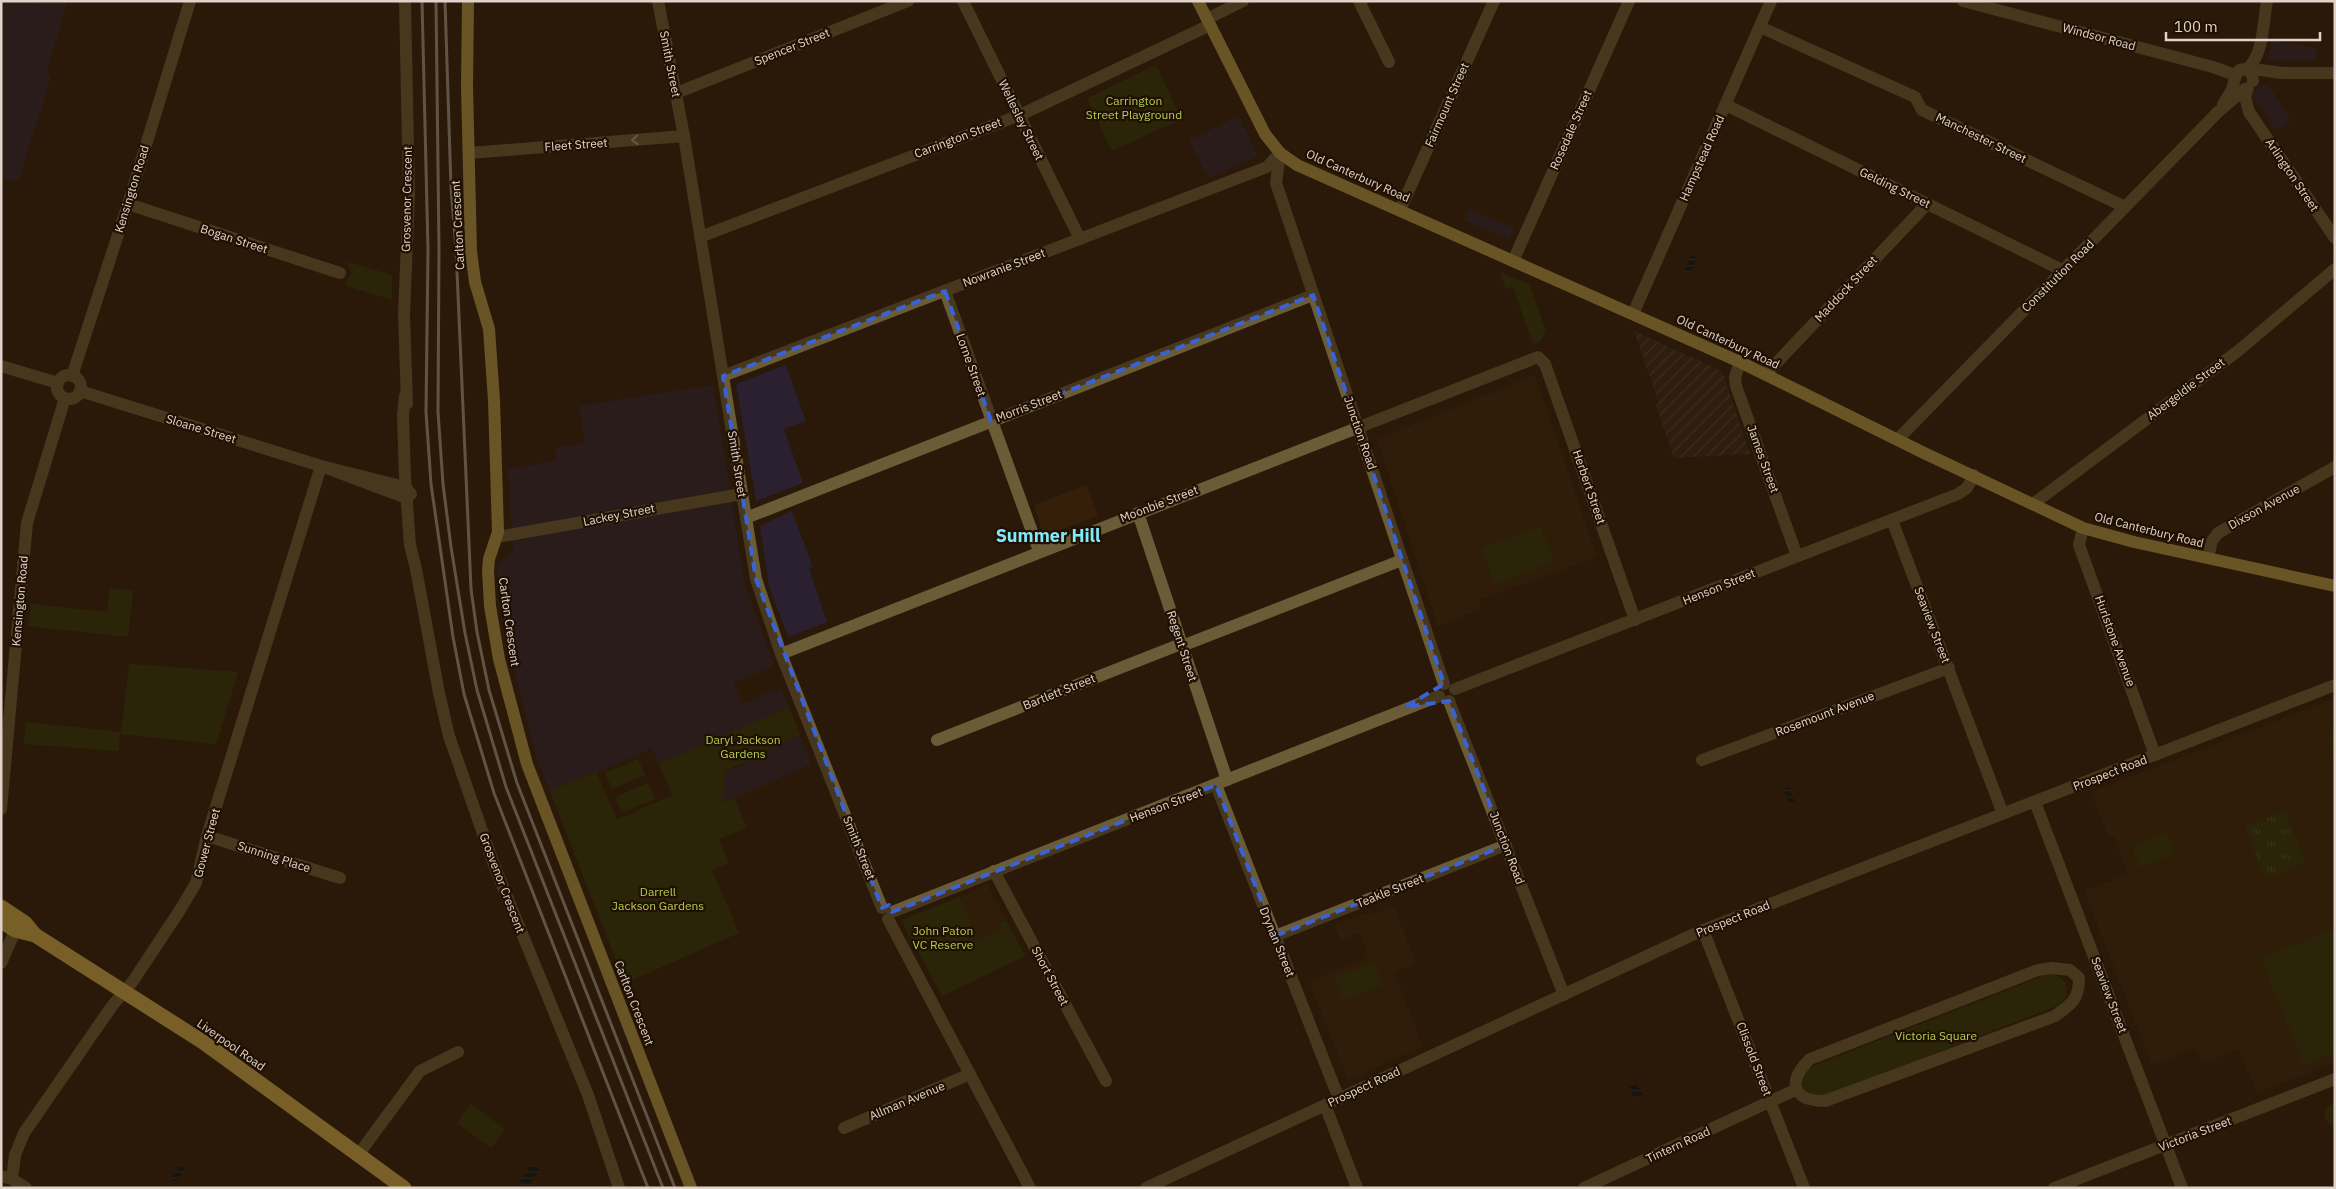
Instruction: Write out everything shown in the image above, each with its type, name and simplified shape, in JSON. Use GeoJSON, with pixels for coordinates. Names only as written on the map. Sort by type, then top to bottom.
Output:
{"type":"FeatureCollection","features":[{"type":"Feature","properties":{"kind":"highway","name":"Liverpool Road"},"geometry":{"type":"LineString","coordinates":[[1,908],[17,925],[203,1042],[404,1188]]}},
{"type":"Feature","properties":{"kind":"highway","name":"Liverpool Road"},"geometry":{"type":"LineString","coordinates":[[1,922],[17,925]]}},
{"type":"Feature","properties":{"kind":"main road","name":"Carlton Crescent"},"geometry":{"type":"LineString","coordinates":[[468,1],[466,77],[472,267],[486,313],[491,344],[497,537],[488,565],[490,606],[499,659],[527,764],[691,1188]]}},
{"type":"Feature","properties":{"kind":"main road","name":"Old Canterbury Road"},"geometry":{"type":"LineString","coordinates":[[1198,1],[1265,134],[1280,153],[1297,165],[1514,259],[1766,374],[2083,528],[2108,536],[2335,586]]}},
{"type":"Feature","properties":{"kind":"street","name":"Kensington Road"},"geometry":{"type":"LineString","coordinates":[[72,376],[128,204],[190,1]]}},
{"type":"Feature","properties":{"kind":"street","name":"Grosvenor Crescent"},"geometry":{"type":"LineString","coordinates":[[405,1],[409,194],[404,308],[405,396],[403,415],[410,545],[430,652],[449,736],[494,866],[588,1095],[618,1188]]}},
{"type":"Feature","properties":{"kind":"street","name":"Smith Street"},"geometry":{"type":"LineString","coordinates":[[658,1],[684,136],[756,579],[781,654],[887,913],[1030,1188]]}},
{"type":"Feature","properties":{"kind":"street","name":"Spencer Street"},"geometry":{"type":"LineString","coordinates":[[676,93],[908,1]]}},
{"type":"Feature","properties":{"kind":"street","name":"Wellesley Street"},"geometry":{"type":"LineString","coordinates":[[963,1],[1080,239]]}},
{"type":"Feature","properties":{"kind":"street","name":"Carrington Street"},"geometry":{"type":"LineString","coordinates":[[700,237],[1020,115],[1208,22],[1243,1]]}},
{"type":"Feature","properties":{"kind":"street"},"geometry":{"type":"LineString","coordinates":[[1359,1],[1389,62]]}},
{"type":"Feature","properties":{"kind":"street","name":"Fairmount Street"},"geometry":{"type":"LineString","coordinates":[[1400,210],[1494,1]]}},
{"type":"Feature","properties":{"kind":"street","name":"Rosedale Street"},"geometry":{"type":"LineString","coordinates":[[1514,259],[1630,1]]}},
{"type":"Feature","properties":{"kind":"street","name":"Hampstead Road"},"geometry":{"type":"LineString","coordinates":[[1634,314],[1771,1]]}},
{"type":"Feature","properties":{"kind":"street","name":"Windsor Road"},"geometry":{"type":"LineString","coordinates":[[1963,1],[2212,67],[2244,81]]}},
{"type":"Feature","properties":{"kind":"street","name":"Constitution Road"},"geometry":{"type":"LineString","coordinates":[[2244,81],[2260,70],[2260,46],[2266,1]]}},
{"type":"Feature","properties":{"kind":"street","name":"Manchester Street"},"geometry":{"type":"LineString","coordinates":[[1760,27],[1915,97],[1922,110],[2125,207]]}},
{"type":"Feature","properties":{"kind":"street","name":"Constitution Road"},"geometry":{"type":"LineString","coordinates":[[1898,439],[2218,112],[2244,81],[2260,46]]}},
{"type":"Feature","properties":{"kind":"street"},"geometry":{"type":"LineString","coordinates":[[2260,70],[2295,73],[2335,73]]}},
{"type":"Feature","properties":{"kind":"street"},"geometry":{"type":"LineString","coordinates":[[2244,81],[2249,112]]}},
{"type":"Feature","properties":{"kind":"street","name":"Arlington Street"},"geometry":{"type":"LineString","coordinates":[[2230,98],[2249,112],[2335,238]]}},
{"type":"Feature","properties":{"kind":"street","name":"Gelding Street"},"geometry":{"type":"LineString","coordinates":[[1726,105],[2064,271]]}},
{"type":"Feature","properties":{"kind":"street","name":"Fleet Street"},"geometry":{"type":"LineString","coordinates":[[469,153],[684,136]]}},
{"type":"Feature","properties":{"kind":"street","name":"Nowranie Street"},"geometry":{"type":"LineString","coordinates":[[723,376],[1267,167],[1280,153]]}},
{"type":"Feature","properties":{"kind":"street","name":"Junction Road"},"geometry":{"type":"LineString","coordinates":[[1280,153],[1276,182],[1402,560],[1447,693],[1564,995]]}},
{"type":"Feature","properties":{"kind":"street","name":"Junction Road"},"geometry":{"type":"LineString","coordinates":[[1267,167],[1272,180],[1276,182]]}},
{"type":"Feature","properties":{"kind":"street","name":"Bogan Street"},"geometry":{"type":"LineString","coordinates":[[128,204],[340,273]]}},
{"type":"Feature","properties":{"kind":"street","name":"Maddock Street"},"geometry":{"type":"LineString","coordinates":[[1766,374],[1927,204]]}},
{"type":"Feature","properties":{"kind":"street","name":"Abergeldie Street"},"geometry":{"type":"LineString","coordinates":[[2033,504],[2238,351],[2335,269]]}},
{"type":"Feature","properties":{"kind":"street","name":"Lorne Street"},"geometry":{"type":"LineString","coordinates":[[944,291],[1038,552]]}},
{"type":"Feature","properties":{"kind":"street","name":"Morris Street"},"geometry":{"type":"LineString","coordinates":[[746,518],[1314,296]]}},
{"type":"Feature","properties":{"kind":"street","name":"Moonbie Street"},"geometry":{"type":"LineString","coordinates":[[781,654],[1538,357]]}},
{"type":"Feature","properties":{"kind":"street","name":"Herbert Street"},"geometry":{"type":"LineString","coordinates":[[1538,357],[1546,364],[1635,620]]}},
{"type":"Feature","properties":{"kind":"street","name":"James Street"},"geometry":{"type":"LineString","coordinates":[[1740,362],[1735,377],[1736,386],[1797,556]]}},
{"type":"Feature","properties":{"kind":"street"},"geometry":{"type":"LineString","coordinates":[[1,366],[58,384]]}},
{"type":"Feature","properties":{"kind":"street"},"geometry":{"type":"LineString","coordinates":[[72,376],[78,380],[80,391],[73,398],[65,398],[58,391],[58,384],[62,378],[72,376]]}},
{"type":"Feature","properties":{"kind":"street","name":"Sloane Street"},"geometry":{"type":"LineString","coordinates":[[80,391],[407,493]]}},
{"type":"Feature","properties":{"kind":"street","name":"Kensington Road"},"geometry":{"type":"LineString","coordinates":[[1,809],[27,523],[65,398]]}},
{"type":"Feature","properties":{"kind":"street","name":"Gower Street"},"geometry":{"type":"LineString","coordinates":[[7,1177],[24,1134],[112,1006],[135,978],[196,882],[207,836],[321,466]]}},
{"type":"Feature","properties":{"kind":"street","name":"Dixson Avenue"},"geometry":{"type":"LineString","coordinates":[[2208,558],[2212,541],[2218,533],[2335,467]]}},
{"type":"Feature","properties":{"kind":"street","name":"Henson Street"},"geometry":{"type":"LineString","coordinates":[[887,913],[1964,492],[1974,476]]}},
{"type":"Feature","properties":{"kind":"street","name":"Lackey Street"},"geometry":{"type":"LineString","coordinates":[[497,537],[742,494]]}},
{"type":"Feature","properties":{"kind":"street","name":"Regent Street"},"geometry":{"type":"LineString","coordinates":[[1138,513],[1182,645],[1221,783]]}},
{"type":"Feature","properties":{"kind":"street","name":"Seaview Street"},"geometry":{"type":"LineString","coordinates":[[1892,520],[2003,814]]}},
{"type":"Feature","properties":{"kind":"street","name":"Hurlstone Avenue"},"geometry":{"type":"LineString","coordinates":[[2083,528],[2079,545],[2155,755]]}},
{"type":"Feature","properties":{"kind":"street","name":"Bartlett Street"},"geometry":{"type":"LineString","coordinates":[[937,740],[1402,560]]}},
{"type":"Feature","properties":{"kind":"street","name":"Rosemount Avenue"},"geometry":{"type":"LineString","coordinates":[[1702,760],[1949,668]]}},
{"type":"Feature","properties":{"kind":"street","name":"Prospect Road"},"geometry":{"type":"LineString","coordinates":[[1146,1188],[1703,930],[2335,685]]}},
{"type":"Feature","properties":{"kind":"street","name":"Drynan Street"},"geometry":{"type":"LineString","coordinates":[[1221,783],[1275,936],[1339,1099]]}},
{"type":"Feature","properties":{"kind":"street","name":"Seaview Street"},"geometry":{"type":"LineString","coordinates":[[2035,802],[2182,1188]]}},
{"type":"Feature","properties":{"kind":"street","name":"Sunning Place"},"geometry":{"type":"LineString","coordinates":[[207,836],[340,878]]}},
{"type":"Feature","properties":{"kind":"street","name":"Teakle Street"},"geometry":{"type":"LineString","coordinates":[[1275,936],[1506,845]]}},
{"type":"Feature","properties":{"kind":"street","name":"Short Street"},"geometry":{"type":"LineString","coordinates":[[994,871],[1106,1081]]}},
{"type":"Feature","properties":{"kind":"street"},"geometry":{"type":"LineString","coordinates":[[1,963],[17,925]]}},
{"type":"Feature","properties":{"kind":"street","name":"Clissold Street"},"geometry":{"type":"LineString","coordinates":[[1703,930],[1804,1188]]}},
{"type":"Feature","properties":{"kind":"street"},"geometry":{"type":"LineString","coordinates":[[2052,968],[2070,970],[2080,978],[2079,992],[2072,1004],[2055,1016],[1825,1101],[1811,1101],[1800,1096],[1797,1090],[1795,1081],[1800,1069],[1810,1059],[1925,1013],[2038,970],[2052,968]]}},
{"type":"Feature","properties":{"kind":"street"},"geometry":{"type":"LineString","coordinates":[[2080,978],[2099,970]]}},
{"type":"Feature","properties":{"kind":"street"},"geometry":{"type":"LineString","coordinates":[[358,1155],[420,1071],[458,1052]]}},
{"type":"Feature","properties":{"kind":"street","name":"Allman Avenue"},"geometry":{"type":"LineString","coordinates":[[844,1128],[970,1074]]}},
{"type":"Feature","properties":{"kind":"street","name":"Victoria Street"},"geometry":{"type":"LineString","coordinates":[[2054,1188],[2335,1079]]}},
{"type":"Feature","properties":{"kind":"street"},"geometry":{"type":"LineString","coordinates":[[1770,1100],[1797,1090]]}},
{"type":"Feature","properties":{"kind":"street","name":"Tintern Road"},"geometry":{"type":"LineString","coordinates":[[1584,1188],[1684,1143],[1770,1100]]}},
{"type":"Feature","properties":{"kind":"street"},"geometry":{"type":"LineString","coordinates":[[1325,1106],[1358,1188]]}},
{"type":"Feature","properties":{"kind":"street"},"geometry":{"type":"LineString","coordinates":[[7,1177],[26,1188]]}},
{"type":"Feature","properties":{"kind":"highlighted area"},"geometry":{"type":"Polygon","coordinates":[[[945,291],[991,421],[1313,295],[1444,684],[1405,707],[1449,701],[1506,845],[1275,936],[1216,785],[892,912],[889,905],[882,908],[756,579],[723,376],[945,291]]]}},
{"type":"Feature","properties":{"kind":"shaded area"},"geometry":{"type":"Polygon","coordinates":[[[1,1],[67,3],[46,74],[51,76],[18,182],[1,177],[1,1]]]}},
{"type":"Feature","properties":{"kind":"shaded area"},"geometry":{"type":"Polygon","coordinates":[[[2271,41],[2317,48],[2315,60],[2268,61],[2271,41]]]}},
{"type":"Feature","properties":{"kind":"shaded area"},"geometry":{"type":"Polygon","coordinates":[[[2268,84],[2291,121],[2276,130],[2252,95],[2258,87],[2268,84]]]}},
{"type":"Feature","properties":{"kind":"shaded area"},"geometry":{"type":"Polygon","coordinates":[[[1239,116],[1258,156],[1208,178],[1189,140],[1239,116]]]}},
{"type":"Feature","properties":{"kind":"shaded area"},"geometry":{"type":"Polygon","coordinates":[[[1469,209],[1514,228],[1509,240],[1464,220],[1469,209]]]}},
{"type":"Feature","properties":{"kind":"shaded area"},"geometry":{"type":"Polygon","coordinates":[[[1691,255],[1697,258],[1690,274],[1684,271],[1691,255]]]}},
{"type":"Feature","properties":{"kind":"shaded area"},"geometry":{"type":"Polygon","coordinates":[[[1634,331],[1722,371],[1750,454],[1674,458],[1656,405],[1659,404],[1634,331]]]}},
{"type":"Feature","properties":{"kind":"shaded area"},"geometry":{"type":"Polygon","coordinates":[[[786,365],[806,421],[784,429],[803,483],[756,501],[736,384],[786,365]]]}},
{"type":"Feature","properties":{"kind":"shaded area"},"geometry":{"type":"Polygon","coordinates":[[[1535,375],[1597,557],[1479,600],[1481,609],[1438,626],[1377,439],[1535,375]]]}},
{"type":"Feature","properties":{"kind":"shaded area"},"geometry":{"type":"Polygon","coordinates":[[[713,385],[745,585],[774,665],[733,683],[742,704],[781,688],[789,707],[659,764],[652,748],[597,773],[596,771],[550,791],[538,762],[508,647],[496,566],[513,552],[508,470],[557,460],[556,448],[585,443],[579,406],[713,385]]]}},
{"type":"Feature","properties":{"kind":"shaded area"},"geometry":{"type":"Polygon","coordinates":[[[1087,485],[1098,516],[1044,536],[1034,505],[1087,485]]]}},
{"type":"Feature","properties":{"kind":"shaded area"},"geometry":{"type":"Polygon","coordinates":[[[792,511],[813,567],[809,568],[827,622],[788,637],[769,586],[760,526],[792,511]]]}},
{"type":"Feature","properties":{"kind":"shaded area"},"geometry":{"type":"Polygon","coordinates":[[[2335,698],[2335,1063],[2257,1093],[2239,1049],[2202,1064],[2195,1048],[2152,1065],[2084,891],[2128,874],[2113,835],[2108,836],[2091,792],[2335,698]]]}},
{"type":"Feature","properties":{"kind":"shaded area"},"geometry":{"type":"Polygon","coordinates":[[[800,735],[811,764],[721,804],[723,780],[727,771],[748,763],[765,754],[772,747],[800,735]]]}},
{"type":"Feature","properties":{"kind":"shaded area"},"geometry":{"type":"Polygon","coordinates":[[[1789,787],[1795,802],[1789,804],[1783,789],[1789,787]]]}},
{"type":"Feature","properties":{"kind":"shaded area"},"geometry":{"type":"Polygon","coordinates":[[[987,884],[1006,920],[999,923],[1001,929],[975,941],[969,927],[972,925],[960,897],[987,884]]]}},
{"type":"Feature","properties":{"kind":"shaded area"},"geometry":{"type":"Polygon","coordinates":[[[1394,906],[1416,963],[1394,972],[1423,1047],[1348,1080],[1309,982],[1368,957],[1360,933],[1341,940],[1334,925],[1371,911],[1373,914],[1394,906]]]}},
{"type":"Feature","properties":{"kind":"shaded area"},"geometry":{"type":"Polygon","coordinates":[[[1635,1083],[1643,1094],[1634,1098],[1629,1086],[1635,1083]]]}},
{"type":"Feature","properties":{"kind":"shaded area"},"geometry":{"type":"Polygon","coordinates":[[[532,1164],[540,1170],[528,1187],[519,1182],[532,1164]]]}},
{"type":"Feature","properties":{"kind":"shaded area"},"geometry":{"type":"Polygon","coordinates":[[[180,1165],[185,1169],[176,1182],[171,1178],[180,1165]]]}},
{"type":"Feature","properties":{"kind":"green space","name":"Carrington Street Playground"},"geometry":{"type":"Polygon","coordinates":[[[1156,65],[1181,119],[1112,151],[1087,98],[1156,65]]]}},
{"type":"Feature","properties":{"kind":"green space"},"geometry":{"type":"Polygon","coordinates":[[[347,262],[392,275],[392,300],[344,285],[352,273],[347,262]]]}},
{"type":"Feature","properties":{"kind":"green space"},"geometry":{"type":"Polygon","coordinates":[[[1500,272],[1529,284],[1546,331],[1540,342],[1533,344],[1513,287],[1506,289],[1500,272]]]}},
{"type":"Feature","properties":{"kind":"green space"},"geometry":{"type":"Polygon","coordinates":[[[1540,526],[1554,561],[1495,585],[1481,549],[1540,526]]]}},
{"type":"Feature","properties":{"kind":"green space"},"geometry":{"type":"Polygon","coordinates":[[[110,588],[133,591],[128,637],[28,626],[31,604],[107,612],[110,588]]]}},
{"type":"Feature","properties":{"kind":"green space"},"geometry":{"type":"Polygon","coordinates":[[[129,664],[238,672],[216,744],[120,734],[118,751],[24,744],[26,722],[121,732],[129,664]]]}},
{"type":"Feature","properties":{"kind":"green space","name":"Darrell Jackson Gardens"},"geometry":{"type":"Polygon","coordinates":[[[789,707],[800,735],[772,747],[754,760],[732,767],[725,772],[726,779],[723,780],[725,792],[722,795],[721,803],[734,798],[747,828],[719,839],[729,863],[712,870],[739,933],[625,983],[550,791],[596,771],[617,820],[672,795],[659,764],[789,707]]]}},
{"type":"Feature","properties":{"kind":"green space"},"geometry":{"type":"Polygon","coordinates":[[[2335,722],[2335,772],[2330,736],[2335,722]]]}},
{"type":"Feature","properties":{"kind":"green space"},"geometry":{"type":"Polygon","coordinates":[[[638,759],[645,775],[612,789],[605,773],[638,759]]]}},
{"type":"Feature","properties":{"kind":"green space"},"geometry":{"type":"Polygon","coordinates":[[[648,783],[655,799],[622,813],[615,797],[648,783]]]}},
{"type":"Feature","properties":{"kind":"green space"},"geometry":{"type":"Polygon","coordinates":[[[2285,811],[2305,863],[2265,879],[2245,826],[2285,811]]]}},
{"type":"Feature","properties":{"kind":"green space"},"geometry":{"type":"Polygon","coordinates":[[[2167,832],[2176,853],[2140,867],[2132,846],[2167,832]]]}},
{"type":"Feature","properties":{"kind":"green space","name":"John Paton VC Reserve"},"geometry":{"type":"Polygon","coordinates":[[[960,897],[972,925],[969,927],[975,941],[1001,930],[999,923],[1006,920],[1025,956],[942,996],[901,920],[960,897]]]}},
{"type":"Feature","properties":{"kind":"green space"},"geometry":{"type":"Polygon","coordinates":[[[2335,929],[2335,1053],[2304,1065],[2261,958],[2335,929]]]}},
{"type":"Feature","properties":{"kind":"green space"},"geometry":{"type":"Polygon","coordinates":[[[1374,963],[1382,985],[1343,1000],[1335,978],[1374,963]]]}},
{"type":"Feature","properties":{"kind":"green space","name":"Victoria Square"},"geometry":{"type":"Polygon","coordinates":[[[2049,974],[2056,975],[2066,983],[2067,995],[2059,1005],[1827,1095],[1809,1094],[1804,1087],[1803,1082],[1806,1069],[2049,974]]]}},
{"type":"Feature","properties":{"kind":"green space"},"geometry":{"type":"Polygon","coordinates":[[[2335,1103],[2335,1125],[2333,1126],[2326,1120],[2325,1113],[2327,1107],[2335,1103]]]}},
{"type":"Feature","properties":{"kind":"green space"},"geometry":{"type":"Polygon","coordinates":[[[471,1104],[505,1129],[491,1148],[457,1123],[471,1104]]]}},
{"type":"Feature","properties":{"kind":"railway"},"geometry":{"type":"LineString","coordinates":[[422,1],[428,250],[426,412],[431,484],[453,637],[464,694],[494,793],[648,1188]]}},
{"type":"Feature","properties":{"kind":"railway"},"geometry":{"type":"LineString","coordinates":[[436,1],[439,250],[438,412],[443,484],[465,633],[477,690],[506,787],[663,1188]]}},
{"type":"Feature","properties":{"kind":"railway"},"geometry":{"type":"LineString","coordinates":[[445,1],[451,188],[456,249],[471,589],[477,632],[489,690],[517,783],[675,1188]]}},
{"type":"Feature","properties":{"kind":"district","name":"Summer Hill"},"geometry":{"type":"Point","coordinates":[1048,536]}},
{"type":"Feature","properties":{"kind":"park label","name":"Daryl Jackson Gardens"},"geometry":{"type":"Point","coordinates":[743,747]}}]}
